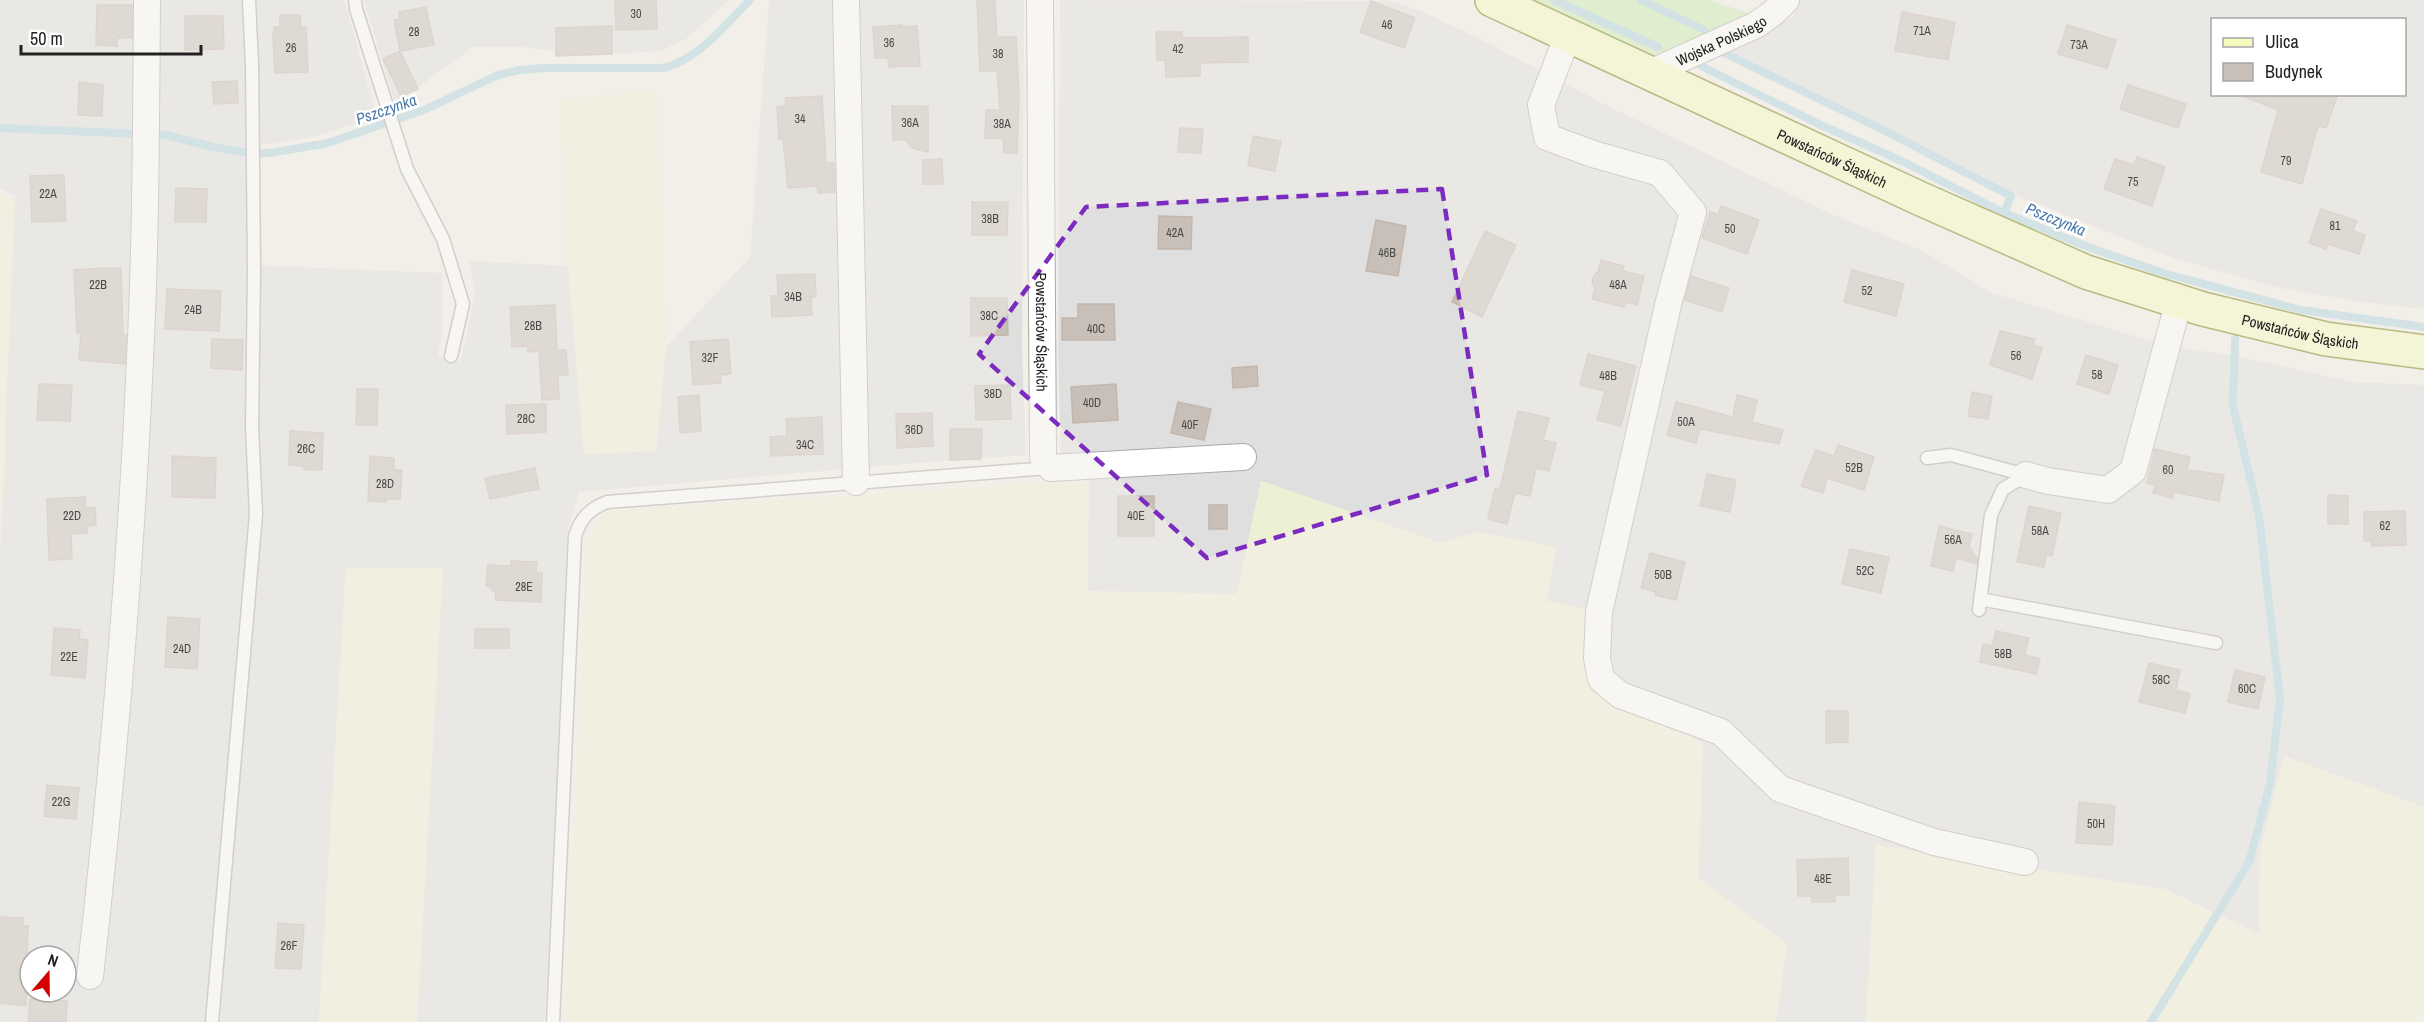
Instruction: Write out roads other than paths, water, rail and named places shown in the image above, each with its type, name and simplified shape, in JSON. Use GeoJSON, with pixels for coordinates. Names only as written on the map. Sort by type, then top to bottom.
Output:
{"type":"FeatureCollection","features":[{"type":"Feature","properties":{"kind":"street"},"geometry":{"type":"LineString","coordinates":[[90,976],[104,853],[131,526],[141,351],[147,0]]}},
{"type":"Feature","properties":{"kind":"street"},"geometry":{"type":"LineString","coordinates":[[846,0],[856,482]]}},
{"type":"Feature","properties":{"kind":"street","name":"Powstańców Śląskich"},"geometry":{"type":"LineString","coordinates":[[1040,0],[1043,458],[1051,468]]}},
{"type":"Feature","properties":{"kind":"street","name":"Powstańców Śląskich"},"geometry":{"type":"LineString","coordinates":[[1492,0],[1652,72],[1920,199],[2086,272],[2178,301],[2326,339],[2424,352]]}},
{"type":"Feature","properties":{"kind":"street","name":"Wojska Polskiego"},"geometry":{"type":"LineString","coordinates":[[1652,72],[1756,25],[1786,0]]}},
{"type":"Feature","properties":{"kind":"street"},"geometry":{"type":"LineString","coordinates":[[1568,35],[1541,105],[1547,137],[1593,154],[1660,173],[1692,212],[1668,304],[1599,612],[1597,658],[1601,680],[1620,695],[1721,732],[1780,789],[1934,842],[2025,862]]}},
{"type":"Feature","properties":{"kind":"street"},"geometry":{"type":"LineString","coordinates":[[2026,475],[2048,481],[2108,490],[2133,471],[2178,301]]}},
{"type":"Feature","properties":{"kind":"street"},"geometry":{"type":"LineString","coordinates":[[1051,468],[1243,457]]}},
{"type":"Feature","properties":{"kind":"lane"},"geometry":{"type":"LineString","coordinates":[[212,1022],[256,514],[252,427],[254,270],[249,0]]}},
{"type":"Feature","properties":{"kind":"lane"},"geometry":{"type":"LineString","coordinates":[[356,0],[356,9],[408,169],[443,239],[463,304],[451,356]]}},
{"type":"Feature","properties":{"kind":"lane"},"geometry":{"type":"LineString","coordinates":[[1927,458],[1951,455],[2026,475]]}},
{"type":"Feature","properties":{"kind":"lane"},"geometry":{"type":"LineString","coordinates":[[553,1022],[575,537],[579,524],[593,507],[607,502],[1051,468]]}},
{"type":"Feature","properties":{"kind":"lane"},"geometry":{"type":"LineString","coordinates":[[2026,475],[2003,489],[1991,515],[1980,605],[2216,643]]}},
{"type":"Feature","properties":{"kind":"waterway","name":"Pszczynka"},"geometry":{"type":"LineString","coordinates":[[0,128],[165,135],[213,147],[248,153],[270,153],[328,143],[424,110],[498,75],[520,70],[664,68],[689,57],[700,49],[750,0]]}},
{"type":"Feature","properties":{"kind":"waterway","name":"Pszczynka"},"geometry":{"type":"LineString","coordinates":[[1554,0],[1658,47]]}},
{"type":"Feature","properties":{"kind":"waterway"},"geometry":{"type":"LineString","coordinates":[[1641,0],[1704,30]]}},
{"type":"Feature","properties":{"kind":"waterway"},"geometry":{"type":"LineString","coordinates":[[1724,53],[1883,130],[2011,196],[2004,213]]}},
{"type":"Feature","properties":{"kind":"waterway","name":"Pszczynka"},"geometry":{"type":"LineString","coordinates":[[1701,66],[1821,125],[1902,161],[2004,213],[2088,247],[2163,273],[2301,310],[2424,327]]}},
{"type":"Feature","properties":{"kind":"waterway"},"geometry":{"type":"LineString","coordinates":[[2151,1022],[2249,862],[2270,784],[2280,699],[2259,515],[2233,406],[2235,339]]}}]}
